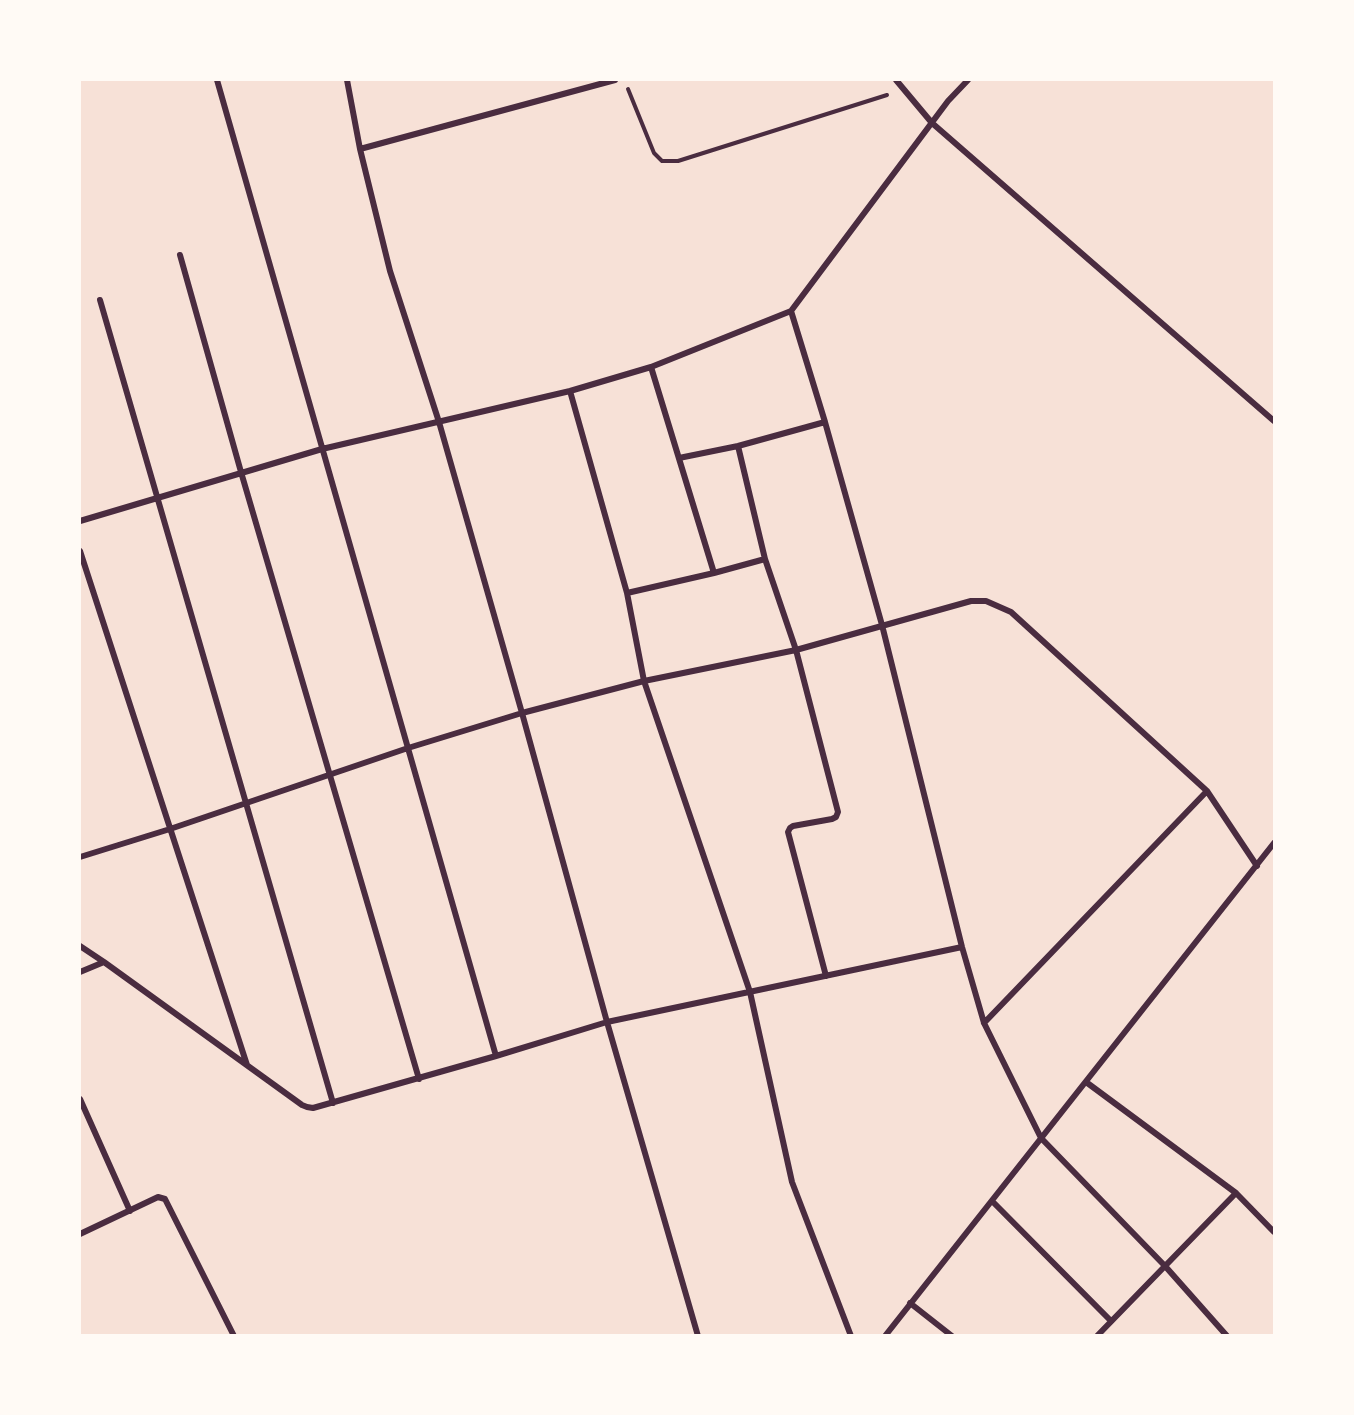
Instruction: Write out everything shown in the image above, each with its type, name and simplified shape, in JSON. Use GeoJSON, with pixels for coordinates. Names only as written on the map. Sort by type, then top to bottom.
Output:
{"type":"FeatureCollection","features":[{"type":"Feature","properties":{"kind":"street"},"geometry":{"type":"LineString","coordinates":[[217,80],[496,1056]]}},
{"type":"Feature","properties":{"kind":"street"},"geometry":{"type":"LineString","coordinates":[[347,80],[360,149],[390,271],[439,422],[522,713],[606,1022],[698,1335]]}},
{"type":"Feature","properties":{"kind":"street"},"geometry":{"type":"LineString","coordinates":[[360,149],[615,80]]}},
{"type":"Feature","properties":{"kind":"street"},"geometry":{"type":"LineString","coordinates":[[896,80],[932,123],[1275,421]]}},
{"type":"Feature","properties":{"kind":"street"},"geometry":{"type":"LineString","coordinates":[[80,521],[322,449],[570,391],[651,367],[791,311],[948,101],[968,80]]}},
{"type":"Feature","properties":{"kind":"street"},"geometry":{"type":"LineString","coordinates":[[180,255],[418,1079]]}},
{"type":"Feature","properties":{"kind":"street"},"geometry":{"type":"LineString","coordinates":[[100,300],[333,1103]]}},
{"type":"Feature","properties":{"kind":"street"},"geometry":{"type":"LineString","coordinates":[[791,311],[882,625],[962,947],[984,1023],[1041,1138],[1165,1266],[1227,1335]]}},
{"type":"Feature","properties":{"kind":"street"},"geometry":{"type":"LineString","coordinates":[[651,367],[714,573]]}},
{"type":"Feature","properties":{"kind":"street"},"geometry":{"type":"LineString","coordinates":[[570,391],[627,593],[644,681],[750,992],[792,1182],[851,1335]]}},
{"type":"Feature","properties":{"kind":"street"},"geometry":{"type":"LineString","coordinates":[[679,458],[738,446],[825,422]]}},
{"type":"Feature","properties":{"kind":"street"},"geometry":{"type":"LineString","coordinates":[[738,446],[765,559],[796,650],[838,812],[832,819],[793,826],[788,832],[825,976]]}},
{"type":"Feature","properties":{"kind":"street"},"geometry":{"type":"LineString","coordinates":[[80,551],[247,1066]]}},
{"type":"Feature","properties":{"kind":"street"},"geometry":{"type":"LineString","coordinates":[[627,593],[765,559]]}},
{"type":"Feature","properties":{"kind":"street"},"geometry":{"type":"LineString","coordinates":[[80,857],[170,829],[408,748],[522,713],[644,681],[796,650],[971,601],[986,601],[1011,612],[1207,791],[1257,866]]}},
{"type":"Feature","properties":{"kind":"street"},"geometry":{"type":"LineString","coordinates":[[984,1023],[1207,791]]}},
{"type":"Feature","properties":{"kind":"street"},"geometry":{"type":"LineString","coordinates":[[885,1335],[1275,843]]}},
{"type":"Feature","properties":{"kind":"street"},"geometry":{"type":"LineString","coordinates":[[80,946],[247,1066],[307,1107],[313,1108],[606,1022],[962,947]]}},
{"type":"Feature","properties":{"kind":"street"},"geometry":{"type":"LineString","coordinates":[[80,972],[104,962]]}},
{"type":"Feature","properties":{"kind":"street"},"geometry":{"type":"LineString","coordinates":[[1086,1082],[1236,1193],[1275,1232]]}},
{"type":"Feature","properties":{"kind":"street"},"geometry":{"type":"LineString","coordinates":[[80,1099],[130,1211]]}},
{"type":"Feature","properties":{"kind":"street"},"geometry":{"type":"LineString","coordinates":[[1097,1335],[1236,1193]]}},
{"type":"Feature","properties":{"kind":"street"},"geometry":{"type":"LineString","coordinates":[[80,1234],[159,1197],[165,1199],[234,1335]]}},
{"type":"Feature","properties":{"kind":"street"},"geometry":{"type":"LineString","coordinates":[[992,1201],[1111,1321]]}},
{"type":"Feature","properties":{"kind":"street"},"geometry":{"type":"LineString","coordinates":[[910,1303],[952,1335]]}},
{"type":"Feature","properties":{"kind":"path"},"geometry":{"type":"LineString","coordinates":[[624,80],[654,153],[662,161],[678,161],[904,90]]}}]}
